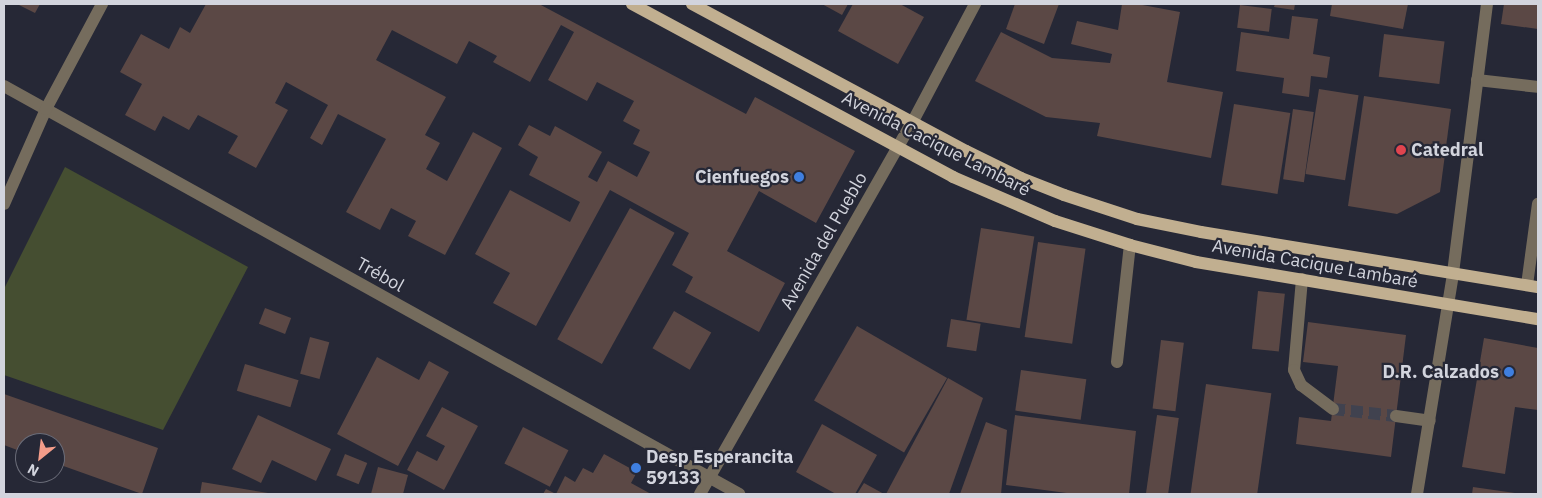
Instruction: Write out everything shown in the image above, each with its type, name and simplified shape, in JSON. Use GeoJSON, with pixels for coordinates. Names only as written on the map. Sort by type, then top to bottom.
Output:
{"type":"FeatureCollection","features":[{"type":"Feature","properties":{"kind":"main road","name":"Avenida Cacique Lambaré"},"geometry":{"type":"LineString","coordinates":[[632,4],[953,176],[1014,205],[1130,246],[1196,262],[1538,319]]}},
{"type":"Feature","properties":{"kind":"main road","name":"Avenida Cacique Lambaré"},"geometry":{"type":"LineString","coordinates":[[692,4],[912,123],[1021,178],[1137,218],[1201,232],[1533,286]]}},
{"type":"Feature","properties":{"kind":"street"},"geometry":{"type":"LineString","coordinates":[[4,204],[46,109],[102,4]]}},
{"type":"Feature","properties":{"kind":"street","name":"Avenida del Pueblo"},"geometry":{"type":"LineString","coordinates":[[700,494],[912,123],[975,4]]}},
{"type":"Feature","properties":{"kind":"street"},"geometry":{"type":"LineString","coordinates":[[1418,494],[1453,273],[1487,4]]}},
{"type":"Feature","properties":{"kind":"street"},"geometry":{"type":"LineString","coordinates":[[1478,80],[1538,87]]}},
{"type":"Feature","properties":{"kind":"street","name":"Trébol"},"geometry":{"type":"LineString","coordinates":[[4,86],[739,494]]}},
{"type":"Feature","properties":{"kind":"street"},"geometry":{"type":"LineString","coordinates":[[1533,286],[1538,204]]}},
{"type":"Feature","properties":{"kind":"street"},"geometry":{"type":"LineString","coordinates":[[1117,362],[1130,246]]}},
{"type":"Feature","properties":{"kind":"street"},"geometry":{"type":"LineString","coordinates":[[1302,279],[1294,370],[1301,385],[1333,409]]}},
{"type":"Feature","properties":{"kind":"street"},"geometry":{"type":"LineString","coordinates":[[1396,416],[1430,421]]}},
{"type":"Feature","properties":{"kind":"green space"},"geometry":{"type":"Polygon","coordinates":[[[65,167],[248,267],[163,430],[4,375],[4,289],[65,167]]]}},
{"type":"Feature","properties":{"kind":"building"},"geometry":{"type":"Polygon","coordinates":[[[17,4],[40,4],[35,13],[17,4]]]}},
{"type":"Feature","properties":{"kind":"building"},"geometry":{"type":"Polygon","coordinates":[[[206,4],[539,4],[746,114],[755,97],[855,151],[816,223],[759,191],[727,251],[785,283],[759,332],[685,292],[693,277],[672,265],[689,233],[610,190],[536,326],[493,303],[510,273],[475,254],[510,190],[570,222],[580,202],[529,175],[538,157],[518,145],[529,125],[550,136],[555,126],[602,152],[588,177],[597,182],[608,161],[637,177],[650,152],[633,144],[640,130],[623,121],[634,101],[597,82],[587,101],[548,80],[574,32],[561,25],[530,82],[493,62],[497,56],[469,41],[457,64],[392,30],[376,60],[446,97],[425,135],[440,143],[426,169],[447,181],[473,132],[502,148],[445,255],[408,236],[416,221],[391,208],[380,230],[346,212],[386,139],[338,114],[322,145],[310,138],[328,105],[286,82],[275,103],[288,110],[256,168],[228,153],[238,136],[198,115],[189,130],[163,116],[155,131],[125,115],[142,84],[120,72],[141,34],[169,49],[180,27],[190,33],[206,4]]]}},
{"type":"Feature","properties":{"kind":"building"},"geometry":{"type":"Polygon","coordinates":[[[822,4],[848,4],[842,15],[822,4]]]}},
{"type":"Feature","properties":{"kind":"building"},"geometry":{"type":"Polygon","coordinates":[[[853,4],[900,4],[924,17],[898,64],[838,31],[853,4]]]}},
{"type":"Feature","properties":{"kind":"building"},"geometry":{"type":"Polygon","coordinates":[[[1015,4],[1059,4],[1044,44],[1006,29],[1015,4]]]}},
{"type":"Feature","properties":{"kind":"building"},"geometry":{"type":"Polygon","coordinates":[[[1122,4],[1137,4],[1180,12],[1167,82],[1223,92],[1211,158],[1097,136],[1100,123],[1046,117],[975,81],[1001,32],[1052,58],[1110,63],[1112,54],[1071,44],[1077,21],[1118,30],[1122,4]]]}},
{"type":"Feature","properties":{"kind":"building"},"geometry":{"type":"Polygon","coordinates":[[[1275,4],[1295,4],[1294,10],[1274,7],[1275,4]]]}},
{"type":"Feature","properties":{"kind":"building"},"geometry":{"type":"Polygon","coordinates":[[[1332,4],[1408,4],[1403,29],[1330,16],[1332,4]]]}},
{"type":"Feature","properties":{"kind":"building"},"geometry":{"type":"Polygon","coordinates":[[[1504,4],[1538,4],[1538,29],[1501,24],[1504,4]]]}},
{"type":"Feature","properties":{"kind":"building"},"geometry":{"type":"Polygon","coordinates":[[[1240,5],[1272,9],[1269,32],[1237,28],[1240,5]]]}},
{"type":"Feature","properties":{"kind":"building"},"geometry":{"type":"Polygon","coordinates":[[[1292,16],[1318,19],[1313,54],[1330,57],[1327,78],[1311,76],[1309,97],[1282,93],[1284,78],[1236,71],[1241,32],[1289,39],[1292,16]]]}},
{"type":"Feature","properties":{"kind":"building"},"geometry":{"type":"Polygon","coordinates":[[[1384,34],[1445,41],[1439,84],[1379,77],[1384,34]]]}},
{"type":"Feature","properties":{"kind":"building"},"geometry":{"type":"Polygon","coordinates":[[[1319,89],[1359,95],[1345,180],[1306,174],[1319,89]]]}},
{"type":"Feature","properties":{"kind":"building","name":"Catedral"},"geometry":{"type":"Polygon","coordinates":[[[1364,96],[1451,109],[1440,192],[1397,214],[1348,206],[1364,96]]]}},
{"type":"Feature","properties":{"kind":"building"},"geometry":{"type":"Polygon","coordinates":[[[1234,104],[1290,113],[1277,194],[1221,185],[1234,104]]]}},
{"type":"Feature","properties":{"kind":"building"},"geometry":{"type":"Polygon","coordinates":[[[1293,109],[1314,112],[1304,182],[1283,179],[1293,109]]]}},
{"type":"Feature","properties":{"kind":"building"},"geometry":{"type":"Polygon","coordinates":[[[630,208],[675,233],[602,364],[557,339],[630,208]]]}},
{"type":"Feature","properties":{"kind":"building"},"geometry":{"type":"Polygon","coordinates":[[[981,228],[1034,236],[1020,328],[966,320],[981,228]]]}},
{"type":"Feature","properties":{"kind":"building"},"geometry":{"type":"Polygon","coordinates":[[[1038,242],[1086,249],[1072,344],[1025,337],[1038,242]]]}},
{"type":"Feature","properties":{"kind":"building"},"geometry":{"type":"Polygon","coordinates":[[[1258,291],[1285,294],[1279,352],[1252,349],[1258,291]]]}},
{"type":"Feature","properties":{"kind":"building"},"geometry":{"type":"Polygon","coordinates":[[[265,308],[291,318],[285,334],[259,324],[265,308]]]}},
{"type":"Feature","properties":{"kind":"building"},"geometry":{"type":"Polygon","coordinates":[[[674,311],[711,332],[690,370],[652,348],[674,311]]]}},
{"type":"Feature","properties":{"kind":"building"},"geometry":{"type":"Polygon","coordinates":[[[951,319],[981,324],[976,351],[947,347],[951,319]]]}},
{"type":"Feature","properties":{"kind":"building"},"geometry":{"type":"Polygon","coordinates":[[[1308,322],[1406,335],[1391,457],[1296,444],[1299,417],[1331,421],[1338,366],[1303,362],[1308,322]]]}},
{"type":"Feature","properties":{"kind":"building"},"geometry":{"type":"Polygon","coordinates":[[[857,326],[947,378],[904,452],[814,400],[857,326]]]}},
{"type":"Feature","properties":{"kind":"building"},"geometry":{"type":"Polygon","coordinates":[[[310,337],[329,342],[319,379],[300,374],[310,337]]]}},
{"type":"Feature","properties":{"kind":"building"},"geometry":{"type":"Polygon","coordinates":[[[1484,338],[1538,348],[1538,410],[1515,407],[1505,474],[1462,467],[1484,338]]]}},
{"type":"Feature","properties":{"kind":"building"},"geometry":{"type":"Polygon","coordinates":[[[1161,340],[1184,343],[1175,411],[1153,408],[1161,340]]]}},
{"type":"Feature","properties":{"kind":"building"},"geometry":{"type":"Polygon","coordinates":[[[377,357],[419,380],[429,361],[449,372],[398,466],[337,434],[377,357]]]}},
{"type":"Feature","properties":{"kind":"building"},"geometry":{"type":"Polygon","coordinates":[[[245,364],[299,380],[290,407],[237,391],[245,364]]]}},
{"type":"Feature","properties":{"kind":"building"},"geometry":{"type":"Polygon","coordinates":[[[1021,370],[1086,379],[1081,420],[1015,411],[1021,370]]]}},
{"type":"Feature","properties":{"kind":"building"},"geometry":{"type":"Polygon","coordinates":[[[948,378],[983,398],[949,494],[886,494],[948,378]]]}},
{"type":"Feature","properties":{"kind":"building"},"geometry":{"type":"Polygon","coordinates":[[[1206,384],[1271,393],[1257,494],[1191,494],[1206,384]]]}},
{"type":"Feature","properties":{"kind":"building"},"geometry":{"type":"Polygon","coordinates":[[[4,394],[158,448],[142,494],[65,467],[65,433],[15,433],[15,449],[4,445],[4,394]]]}},
{"type":"Feature","properties":{"kind":"building"},"geometry":{"type":"Polygon","coordinates":[[[442,407],[478,426],[444,490],[407,470],[417,451],[437,461],[445,446],[426,436],[442,407]]]}},
{"type":"Feature","properties":{"kind":"building"},"geometry":{"type":"Polygon","coordinates":[[[258,415],[331,449],[316,481],[272,460],[261,483],[232,469],[258,415]]]}},
{"type":"Feature","properties":{"kind":"building"},"geometry":{"type":"Polygon","coordinates":[[[1015,415],[1136,431],[1129,494],[1074,494],[1006,485],[1015,415]]]}},
{"type":"Feature","properties":{"kind":"building"},"geometry":{"type":"Polygon","coordinates":[[[1157,415],[1179,418],[1168,494],[1146,494],[1157,415]]]}},
{"type":"Feature","properties":{"kind":"building"},"geometry":{"type":"Polygon","coordinates":[[[986,422],[1007,430],[1001,494],[960,494],[986,422]]]}},
{"type":"Feature","properties":{"kind":"building"},"geometry":{"type":"Polygon","coordinates":[[[822,424],[877,455],[855,494],[836,494],[796,472],[822,424]]]}},
{"type":"Feature","properties":{"kind":"building"},"geometry":{"type":"Polygon","coordinates":[[[523,427],[568,450],[550,487],[504,464],[523,427]]]}},
{"type":"Feature","properties":{"kind":"building"},"geometry":{"type":"Polygon","coordinates":[[[345,454],[367,463],[359,484],[336,475],[345,454]]]}},
{"type":"Feature","properties":{"kind":"building"},"geometry":{"type":"Polygon","coordinates":[[[604,454],[637,472],[631,483],[651,494],[556,494],[565,476],[575,482],[583,468],[593,473],[604,454]]]}},
{"type":"Feature","properties":{"kind":"building"},"geometry":{"type":"Polygon","coordinates":[[[378,467],[408,475],[403,494],[371,494],[378,467]]]}},
{"type":"Feature","properties":{"kind":"building"},"geometry":{"type":"Polygon","coordinates":[[[202,482],[268,493],[268,494],[200,494],[202,482]]]}},
{"type":"Feature","properties":{"kind":"building"},"geometry":{"type":"Polygon","coordinates":[[[864,483],[884,494],[857,494],[864,483]]]}},
{"type":"Feature","properties":{"kind":"building"},"geometry":{"type":"Polygon","coordinates":[[[1473,487],[1515,493],[1515,494],[1472,494],[1473,487]]]}},
{"type":"Feature","properties":{"kind":"building"},"geometry":{"type":"Polygon","coordinates":[[[546,489],[556,494],[543,494],[546,489]]]}},
{"type":"Feature","properties":{"kind":"tunnel"},"geometry":{"type":"LineString","coordinates":[[1333,409],[1396,416]]}},
{"type":"Feature","properties":{"kind":"place","name":"Catedral"},"geometry":{"type":"Point","coordinates":[1401,150]}},
{"type":"Feature","properties":{"kind":"place","name":"Cienfuegos"},"geometry":{"type":"Point","coordinates":[799,177]}},
{"type":"Feature","properties":{"kind":"place","name":"D.R. Calzados"},"geometry":{"type":"Point","coordinates":[1509,372]}},
{"type":"Feature","properties":{"kind":"place","name":"Desp Esperancita 59133"},"geometry":{"type":"Point","coordinates":[636,468]}}]}
